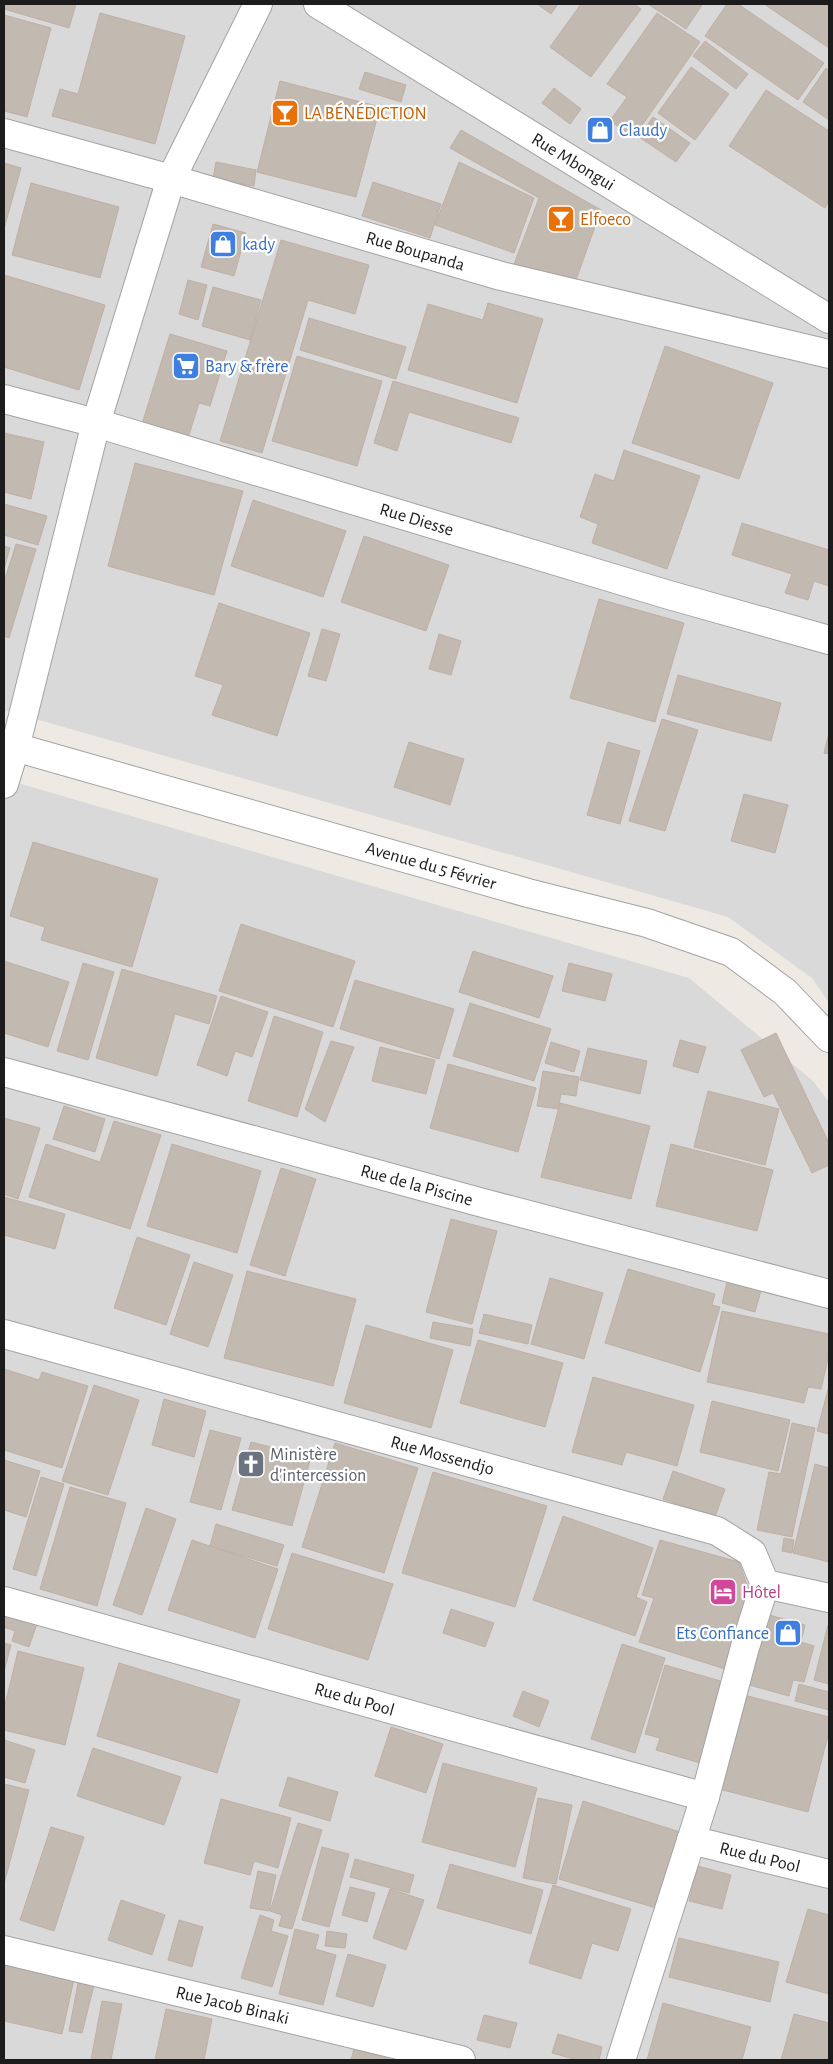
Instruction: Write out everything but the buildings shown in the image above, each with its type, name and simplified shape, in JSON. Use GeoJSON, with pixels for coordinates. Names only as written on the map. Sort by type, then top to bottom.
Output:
{"type":"FeatureCollection","features":[{"type":"Feature","properties":{"kind":"street"},"geometry":{"type":"LineString","coordinates":[[4,784],[9,746],[96,423],[171,178],[258,4]]}},
{"type":"Feature","properties":{"kind":"street","name":"Rue Mbongui"},"geometry":{"type":"LineString","coordinates":[[318,4],[829,319]]}},
{"type":"Feature","properties":{"kind":"street","name":"Rue Boupanda"},"geometry":{"type":"LineString","coordinates":[[4,134],[171,178],[501,276],[829,354]]}},
{"type":"Feature","properties":{"kind":"street","name":"Rue Diesse"},"geometry":{"type":"LineString","coordinates":[[4,399],[96,423],[669,595],[829,640]]}},
{"type":"Feature","properties":{"kind":"street","name":"Avenue du 5 Février"},"geometry":{"type":"LineString","coordinates":[[9,746],[518,890],[647,923],[731,952],[785,992],[829,1038]]}},
{"type":"Feature","properties":{"kind":"street","name":"Rue de la Piscine"},"geometry":{"type":"LineString","coordinates":[[4,1072],[493,1206],[829,1294]]}},
{"type":"Feature","properties":{"kind":"street","name":"Rue Mossendjo"},"geometry":{"type":"LineString","coordinates":[[4,1334],[717,1532],[752,1553],[765,1584]]}},
{"type":"Feature","properties":{"kind":"street"},"geometry":{"type":"LineString","coordinates":[[621,2060],[705,1797],[745,1647],[765,1584],[829,1598]]}},
{"type":"Feature","properties":{"kind":"street","name":"Rue du Pool"},"geometry":{"type":"LineString","coordinates":[[4,1601],[705,1797]]}},
{"type":"Feature","properties":{"kind":"street","name":"Rue du Pool"},"geometry":{"type":"LineString","coordinates":[[691,1840],[829,1874]]}},
{"type":"Feature","properties":{"kind":"street","name":"Rue Jacob Binaki"},"geometry":{"type":"LineString","coordinates":[[4,1950],[461,2060]]}},
{"type":"Feature","properties":{"kind":"shaded area"},"geometry":{"type":"Polygon","coordinates":[[[4,4],[829,4],[829,1003],[812,978],[728,917],[4,710],[4,4]]]}},
{"type":"Feature","properties":{"kind":"shaded area"},"geometry":{"type":"Polygon","coordinates":[[[4,779],[689,978],[813,1081],[829,1102],[829,2060],[4,2060],[4,779]]]}},
{"type":"Feature","properties":{"kind":"place","name":"LA BÉNÉDICTION"},"geometry":{"type":"Point","coordinates":[285,113]}},
{"type":"Feature","properties":{"kind":"place","name":"Claudy"},"geometry":{"type":"Point","coordinates":[600,130]}},
{"type":"Feature","properties":{"kind":"place","name":"Elfoeco"},"geometry":{"type":"Point","coordinates":[561,219]}},
{"type":"Feature","properties":{"kind":"place","name":"kady"},"geometry":{"type":"Point","coordinates":[223,244]}},
{"type":"Feature","properties":{"kind":"place","name":"Bary & frère"},"geometry":{"type":"Point","coordinates":[186,366]}},
{"type":"Feature","properties":{"kind":"place","name":"Ministère d'intercession"},"geometry":{"type":"Point","coordinates":[251,1464]}},
{"type":"Feature","properties":{"kind":"place","name":"Hôtel"},"geometry":{"type":"Point","coordinates":[723,1592]}},
{"type":"Feature","properties":{"kind":"place","name":"Ets Confiance"},"geometry":{"type":"Point","coordinates":[788,1633]}}]}
